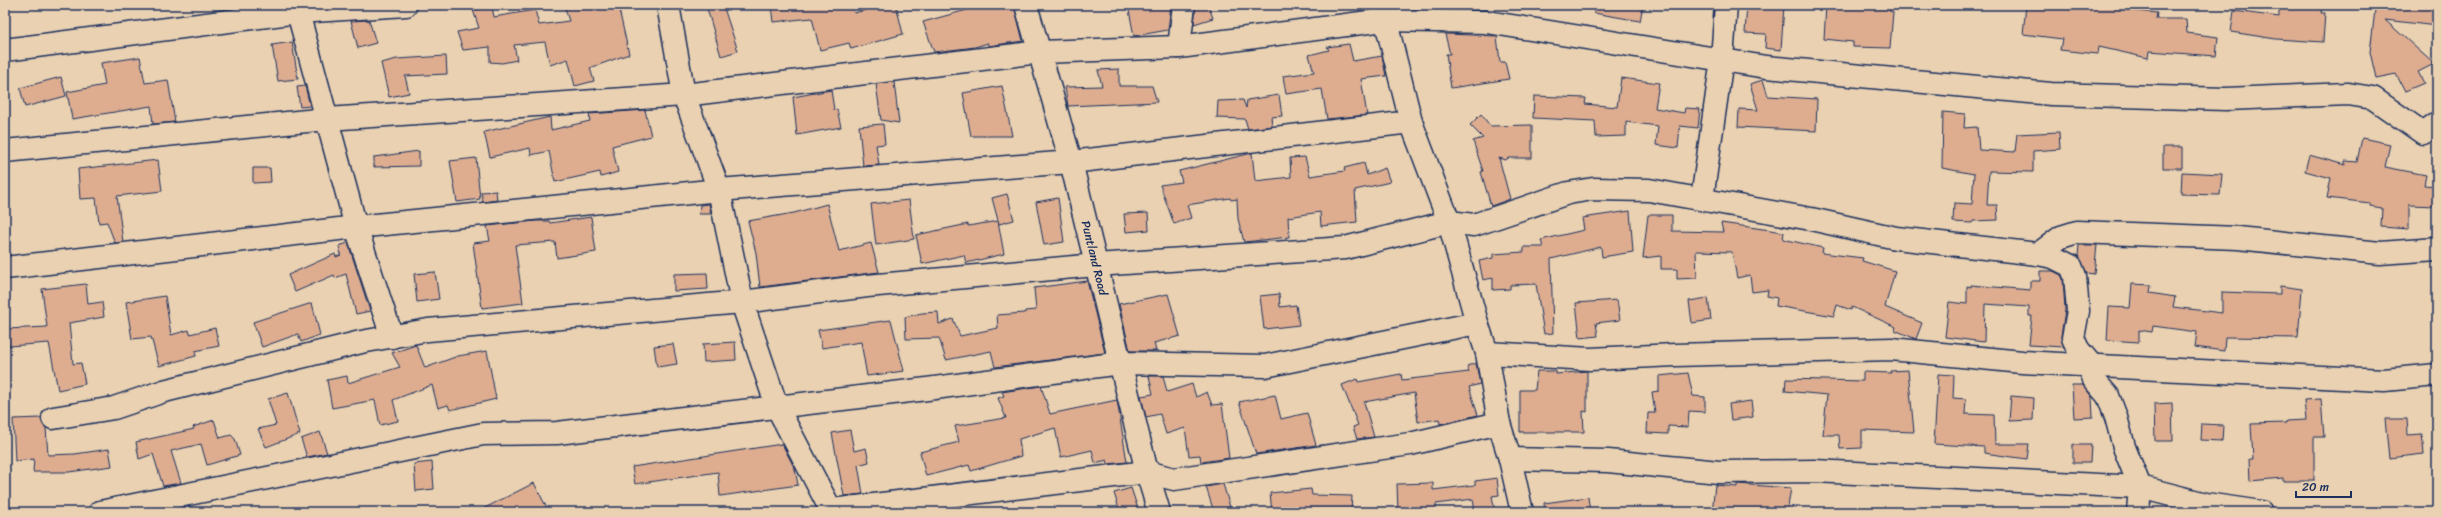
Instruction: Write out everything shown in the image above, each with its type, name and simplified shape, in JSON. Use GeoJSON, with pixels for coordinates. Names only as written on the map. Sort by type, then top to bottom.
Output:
{"type":"FeatureCollection","features":[{"type":"Feature","properties":{"kind":"street"},"geometry":{"type":"LineString","coordinates":[[5,50],[296,8],[406,5]]}},
{"type":"Feature","properties":{"kind":"street"},"geometry":{"type":"LineString","coordinates":[[668,5],[684,95],[719,190],[742,302],[777,407],[832,511],[1148,472],[1174,479],[1410,444],[1499,423]]}},
{"type":"Feature","properties":{"kind":"street","name":"Puntland Road"},"geometry":{"type":"LineString","coordinates":[[1026,5],[1071,162],[1148,472],[1160,512]]}},
{"type":"Feature","properties":{"kind":"street"},"geometry":{"type":"LineString","coordinates":[[1179,47],[1184,5]]}},
{"type":"Feature","properties":{"kind":"street"},"geometry":{"type":"LineString","coordinates":[[1702,199],[1722,60],[1726,5]]}},
{"type":"Feature","properties":{"kind":"street"},"geometry":{"type":"LineString","coordinates":[[296,8],[356,227],[392,337]]}},
{"type":"Feature","properties":{"kind":"street"},"geometry":{"type":"LineString","coordinates":[[1383,12],[1411,122],[1449,222],[1477,323],[1487,353],[1499,423],[1510,459],[1522,512]]}},
{"type":"Feature","properties":{"kind":"street"},"geometry":{"type":"LineString","coordinates":[[5,151],[327,119],[684,95],[1040,52],[1179,47],[1383,12],[1487,22],[1766,67],[2051,94],[2226,99],[2348,94],[2373,98],[2423,134],[2437,123]]}},
{"type":"Feature","properties":{"kind":"street"},"geometry":{"type":"LineString","coordinates":[[5,268],[356,227],[719,190],[1071,162],[1411,122]]}},
{"type":"Feature","properties":{"kind":"street"},"geometry":{"type":"LineString","coordinates":[[53,418],[114,408],[164,391],[361,342],[428,330],[742,302],[867,286],[1096,265],[1345,248],[1449,222],[1474,225],[1568,193],[1593,189],[1649,190],[1811,219],[1896,238],[2038,254],[2053,257],[2071,266],[2075,276],[2078,311],[2073,338],[2090,366],[2094,380],[2108,396],[2124,447],[2140,487],[2138,512]]}},
{"type":"Feature","properties":{"kind":"street"},"geometry":{"type":"LineString","coordinates":[[2038,254],[2062,237],[2077,232],[2238,238],[2380,253],[2437,249]]}},
{"type":"Feature","properties":{"kind":"street"},"geometry":{"type":"LineString","coordinates":[[100,512],[483,434],[557,433],[777,407],[1121,363],[1265,366],[1477,323]]}},
{"type":"Feature","properties":{"kind":"street"},"geometry":{"type":"LineString","coordinates":[[1487,353],[1590,360],[1675,354],[1891,348],[2022,362],[2090,366],[2384,380],[2437,375]]}},
{"type":"Feature","properties":{"kind":"street"},"geometry":{"type":"LineString","coordinates":[[1510,459],[1608,461],[1719,472],[1814,471],[2140,487],[2206,504],[2261,512]]}},
{"type":"Feature","properties":{"kind":"building"},"geometry":{"type":"Polygon","coordinates":[[[564,5],[618,5],[629,54],[590,68],[594,81],[575,86],[568,59],[550,65],[545,42],[514,45],[517,60],[502,63],[490,62],[490,47],[463,50],[457,32],[479,28],[473,10],[492,7],[494,17],[535,10],[539,25],[569,21],[564,5]]]}},
{"type":"Feature","properties":{"kind":"building"},"geometry":{"type":"Polygon","coordinates":[[[706,5],[723,5],[738,51],[721,56],[706,5]]]}},
{"type":"Feature","properties":{"kind":"building"},"geometry":{"type":"Polygon","coordinates":[[[771,5],[852,5],[854,13],[886,5],[896,5],[903,34],[851,49],[849,43],[820,50],[812,18],[773,22],[771,5]]]}},
{"type":"Feature","properties":{"kind":"building"},"geometry":{"type":"Polygon","coordinates":[[[985,5],[1014,5],[1023,41],[988,46],[988,43],[975,47],[934,52],[923,22],[985,5]]]}},
{"type":"Feature","properties":{"kind":"building"},"geometry":{"type":"Polygon","coordinates":[[[1128,5],[1171,5],[1168,30],[1134,36],[1128,5]]]}},
{"type":"Feature","properties":{"kind":"building"},"geometry":{"type":"Polygon","coordinates":[[[1196,5],[1208,5],[1213,18],[1194,24],[1196,5]]]}},
{"type":"Feature","properties":{"kind":"building"},"geometry":{"type":"Polygon","coordinates":[[[1594,5],[1643,5],[1640,21],[1594,13],[1594,5]]]}},
{"type":"Feature","properties":{"kind":"building"},"geometry":{"type":"Polygon","coordinates":[[[1747,5],[1784,5],[1781,50],[1765,48],[1766,34],[1745,33],[1747,5]]]}},
{"type":"Feature","properties":{"kind":"building"},"geometry":{"type":"Polygon","coordinates":[[[1826,5],[1889,5],[1889,11],[1893,12],[1890,48],[1853,47],[1853,42],[1824,39],[1826,5]]]}},
{"type":"Feature","properties":{"kind":"building"},"geometry":{"type":"Polygon","coordinates":[[[2026,5],[2128,5],[2127,10],[2157,13],[2156,19],[2186,19],[2187,33],[2218,37],[2216,56],[2149,51],[2148,58],[2099,47],[2098,54],[2060,50],[2062,39],[2023,34],[2026,5]]]}},
{"type":"Feature","properties":{"kind":"building"},"geometry":{"type":"Polygon","coordinates":[[[2279,5],[2322,8],[2321,13],[2325,13],[2323,42],[2276,39],[2231,32],[2234,11],[2279,17],[2279,5]]]}},
{"type":"Feature","properties":{"kind":"building"},"geometry":{"type":"Polygon","coordinates":[[[2372,5],[2437,5],[2437,26],[2385,20],[2434,64],[2418,72],[2424,83],[2405,91],[2396,74],[2376,78],[2370,52],[2375,10],[2372,5]]]}},
{"type":"Feature","properties":{"kind":"building"},"geometry":{"type":"Polygon","coordinates":[[[369,20],[376,43],[358,48],[351,21],[369,20]]]}},
{"type":"Feature","properties":{"kind":"building"},"geometry":{"type":"Polygon","coordinates":[[[1445,34],[1497,36],[1500,62],[1505,62],[1509,79],[1451,88],[1446,54],[1450,54],[1445,34]]]}},
{"type":"Feature","properties":{"kind":"building"},"geometry":{"type":"Polygon","coordinates":[[[292,42],[298,79],[278,81],[272,45],[292,42]]]}},
{"type":"Feature","properties":{"kind":"building"},"geometry":{"type":"Polygon","coordinates":[[[1349,44],[1353,61],[1382,56],[1386,76],[1361,79],[1367,115],[1327,119],[1322,89],[1286,94],[1283,76],[1314,72],[1309,55],[1329,50],[1327,47],[1349,44]]]}},
{"type":"Feature","properties":{"kind":"building"},"geometry":{"type":"Polygon","coordinates":[[[446,56],[447,74],[405,76],[409,93],[389,97],[381,63],[397,59],[446,56]]]}},
{"type":"Feature","properties":{"kind":"building"},"geometry":{"type":"Polygon","coordinates":[[[140,57],[145,83],[168,80],[175,122],[153,124],[151,106],[72,119],[67,92],[105,85],[101,63],[140,57]]]}},
{"type":"Feature","properties":{"kind":"building"},"geometry":{"type":"Polygon","coordinates":[[[1119,69],[1119,86],[1152,86],[1157,102],[1068,106],[1065,87],[1102,86],[1098,70],[1119,69]]]}},
{"type":"Feature","properties":{"kind":"building"},"geometry":{"type":"Polygon","coordinates":[[[61,77],[66,96],[25,107],[20,88],[61,77]]]}},
{"type":"Feature","properties":{"kind":"building"},"geometry":{"type":"Polygon","coordinates":[[[1621,78],[1659,83],[1655,108],[1684,113],[1685,108],[1700,109],[1698,128],[1680,126],[1678,148],[1656,145],[1658,126],[1626,122],[1626,136],[1596,137],[1595,121],[1533,118],[1534,96],[1586,98],[1585,104],[1617,107],[1621,78]]]}},
{"type":"Feature","properties":{"kind":"building"},"geometry":{"type":"Polygon","coordinates":[[[1763,80],[1768,96],[1817,99],[1816,131],[1738,127],[1739,109],[1758,110],[1750,84],[1763,80]]]}},
{"type":"Feature","properties":{"kind":"building"},"geometry":{"type":"Polygon","coordinates":[[[894,82],[899,123],[881,120],[876,84],[894,82]]]}},
{"type":"Feature","properties":{"kind":"building"},"geometry":{"type":"Polygon","coordinates":[[[305,86],[310,106],[300,107],[297,87],[305,86]]]}},
{"type":"Feature","properties":{"kind":"building"},"geometry":{"type":"Polygon","coordinates":[[[1002,86],[1012,136],[971,136],[963,93],[1002,86]]]}},
{"type":"Feature","properties":{"kind":"building"},"geometry":{"type":"Polygon","coordinates":[[[831,90],[834,110],[837,109],[841,127],[797,135],[793,97],[831,90]]]}},
{"type":"Feature","properties":{"kind":"building"},"geometry":{"type":"Polygon","coordinates":[[[1279,95],[1282,116],[1271,117],[1272,126],[1248,129],[1245,119],[1217,118],[1218,101],[1243,100],[1246,108],[1247,100],[1279,95]]]}},
{"type":"Feature","properties":{"kind":"building"},"geometry":{"type":"Polygon","coordinates":[[[645,110],[651,136],[612,146],[618,172],[601,177],[600,172],[555,182],[549,151],[531,155],[530,148],[490,157],[484,132],[550,117],[551,130],[590,121],[589,114],[645,110]]]}},
{"type":"Feature","properties":{"kind":"building"},"geometry":{"type":"Polygon","coordinates":[[[1943,112],[1965,114],[1964,128],[1977,127],[1979,150],[2015,152],[2017,134],[2059,132],[2060,149],[2033,151],[2033,172],[1989,171],[1987,205],[1997,205],[1998,220],[1973,221],[1972,223],[1953,222],[1954,203],[1972,204],[1974,174],[1942,168],[1943,112]]]}},
{"type":"Feature","properties":{"kind":"building"},"geometry":{"type":"Polygon","coordinates":[[[1481,114],[1490,126],[1532,125],[1532,158],[1508,158],[1506,160],[1499,158],[1510,199],[1491,206],[1481,172],[1483,171],[1473,141],[1483,138],[1470,125],[1481,114]]]}},
{"type":"Feature","properties":{"kind":"building"},"geometry":{"type":"Polygon","coordinates":[[[883,124],[885,144],[876,145],[879,165],[863,166],[859,126],[883,124]]]}},
{"type":"Feature","properties":{"kind":"building"},"geometry":{"type":"Polygon","coordinates":[[[2362,138],[2390,144],[2385,167],[2426,175],[2424,185],[2437,186],[2437,206],[2409,205],[2409,229],[2381,227],[2382,208],[2370,206],[2370,203],[2327,198],[2331,178],[2305,171],[2309,155],[2345,165],[2345,161],[2357,162],[2362,138]]]}},
{"type":"Feature","properties":{"kind":"building"},"geometry":{"type":"Polygon","coordinates":[[[2163,147],[2182,147],[2182,168],[2163,168],[2163,147]]]}},
{"type":"Feature","properties":{"kind":"building"},"geometry":{"type":"Polygon","coordinates":[[[419,151],[419,166],[374,167],[374,157],[419,151]]]}},
{"type":"Feature","properties":{"kind":"building"},"geometry":{"type":"Polygon","coordinates":[[[1252,153],[1255,181],[1291,177],[1290,158],[1305,157],[1310,176],[1345,171],[1344,168],[1364,163],[1367,175],[1385,168],[1390,182],[1355,190],[1357,222],[1321,226],[1320,212],[1288,217],[1289,237],[1244,242],[1238,219],[1237,199],[1231,200],[1230,198],[1187,205],[1191,218],[1174,224],[1160,185],[1182,182],[1179,171],[1252,153]]]}},
{"type":"Feature","properties":{"kind":"building"},"geometry":{"type":"Polygon","coordinates":[[[476,158],[480,199],[457,202],[450,161],[476,158]]]}},
{"type":"Feature","properties":{"kind":"building"},"geometry":{"type":"Polygon","coordinates":[[[158,160],[162,191],[117,196],[123,242],[115,243],[107,222],[99,223],[96,198],[80,199],[78,169],[158,160]]]}},
{"type":"Feature","properties":{"kind":"building"},"geometry":{"type":"Polygon","coordinates":[[[253,168],[270,168],[271,182],[253,183],[253,168]]]}},
{"type":"Feature","properties":{"kind":"building"},"geometry":{"type":"Polygon","coordinates":[[[2182,172],[2222,174],[2220,195],[2181,194],[2182,172]]]}},
{"type":"Feature","properties":{"kind":"building"},"geometry":{"type":"Polygon","coordinates":[[[496,191],[497,200],[483,202],[481,192],[496,191]]]}},
{"type":"Feature","properties":{"kind":"building"},"geometry":{"type":"Polygon","coordinates":[[[1007,194],[1014,220],[999,224],[992,198],[1007,194]]]}},
{"type":"Feature","properties":{"kind":"building"},"geometry":{"type":"Polygon","coordinates":[[[1058,198],[1064,242],[1044,245],[1036,202],[1058,198]]]}},
{"type":"Feature","properties":{"kind":"building"},"geometry":{"type":"Polygon","coordinates":[[[909,200],[914,239],[876,245],[871,204],[909,200]]]}},
{"type":"Feature","properties":{"kind":"building"},"geometry":{"type":"Polygon","coordinates":[[[709,204],[711,214],[699,214],[700,205],[709,204]]]}},
{"type":"Feature","properties":{"kind":"building"},"geometry":{"type":"Polygon","coordinates":[[[827,204],[839,251],[871,243],[879,272],[760,287],[756,253],[748,221],[794,213],[827,204]]]}},
{"type":"Feature","properties":{"kind":"building"},"geometry":{"type":"Polygon","coordinates":[[[1630,211],[1633,252],[1602,257],[1601,247],[1551,259],[1553,333],[1544,334],[1536,284],[1510,285],[1510,289],[1493,290],[1493,278],[1483,280],[1479,261],[1493,258],[1493,254],[1524,252],[1524,247],[1543,247],[1541,240],[1584,230],[1582,218],[1630,211]]]}},
{"type":"Feature","properties":{"kind":"building"},"geometry":{"type":"Polygon","coordinates":[[[1148,213],[1149,230],[1126,232],[1124,214],[1148,213]]]}},
{"type":"Feature","properties":{"kind":"building"},"geometry":{"type":"Polygon","coordinates":[[[1648,215],[1672,215],[1672,231],[1723,232],[1721,223],[1784,232],[1783,239],[1823,248],[1822,253],[1863,258],[1862,261],[1895,271],[1885,307],[1922,323],[1916,339],[1895,330],[1896,327],[1852,307],[1851,310],[1837,305],[1834,316],[1776,306],[1777,298],[1767,296],[1768,290],[1752,292],[1750,275],[1737,278],[1732,252],[1696,251],[1697,278],[1677,279],[1677,269],[1661,269],[1661,256],[1643,258],[1648,215]]]}},
{"type":"Feature","properties":{"kind":"building"},"geometry":{"type":"Polygon","coordinates":[[[591,217],[596,252],[557,258],[555,242],[515,245],[523,303],[482,308],[473,243],[490,241],[487,226],[536,221],[549,221],[550,223],[591,217]]]}},
{"type":"Feature","properties":{"kind":"building"},"geometry":{"type":"Polygon","coordinates":[[[998,221],[1004,254],[966,263],[964,255],[922,264],[916,235],[968,224],[968,226],[998,221]]]}},
{"type":"Feature","properties":{"kind":"building"},"geometry":{"type":"Polygon","coordinates":[[[348,243],[370,311],[356,314],[346,274],[335,278],[334,275],[295,292],[288,275],[335,254],[336,257],[341,255],[339,246],[348,243]]]}},
{"type":"Feature","properties":{"kind":"building"},"geometry":{"type":"Polygon","coordinates":[[[2079,245],[2097,245],[2094,274],[2087,273],[2078,256],[2079,245]]]}},
{"type":"Feature","properties":{"kind":"building"},"geometry":{"type":"Polygon","coordinates":[[[2040,271],[2053,271],[2061,275],[2063,279],[2065,310],[2061,336],[2064,347],[2029,345],[2032,316],[2029,316],[2029,307],[1985,304],[1984,342],[1945,337],[1949,302],[1967,304],[1967,286],[1971,287],[1971,285],[2030,290],[2030,281],[2040,281],[2040,271]]]}},
{"type":"Feature","properties":{"kind":"building"},"geometry":{"type":"Polygon","coordinates":[[[435,272],[439,299],[417,302],[414,274],[435,272]]]}},
{"type":"Feature","properties":{"kind":"building"},"geometry":{"type":"Polygon","coordinates":[[[707,273],[708,289],[674,291],[674,274],[707,273]]]}},
{"type":"Feature","properties":{"kind":"building"},"geometry":{"type":"Polygon","coordinates":[[[1087,281],[1105,353],[995,367],[991,351],[946,360],[939,338],[906,339],[905,317],[922,313],[938,312],[939,324],[953,319],[960,336],[998,328],[997,315],[1025,313],[1025,311],[1036,310],[1034,288],[1087,281]]]}},
{"type":"Feature","properties":{"kind":"building"},"geometry":{"type":"Polygon","coordinates":[[[86,284],[88,304],[102,302],[104,317],[69,323],[73,364],[81,363],[85,384],[58,390],[49,343],[9,346],[7,329],[47,327],[42,289],[86,284]]]}},
{"type":"Feature","properties":{"kind":"building"},"geometry":{"type":"Polygon","coordinates":[[[2132,284],[2151,285],[2150,293],[2175,297],[2173,307],[2222,313],[2222,292],[2280,294],[2280,286],[2302,289],[2298,338],[2225,337],[2224,351],[2195,347],[2197,332],[2153,326],[2152,332],[2139,330],[2139,342],[2107,340],[2109,307],[2130,308],[2132,284]]]}},
{"type":"Feature","properties":{"kind":"building"},"geometry":{"type":"Polygon","coordinates":[[[1168,294],[1180,336],[1154,343],[1156,351],[1130,351],[1119,304],[1168,294]]]}},
{"type":"Feature","properties":{"kind":"building"},"geometry":{"type":"Polygon","coordinates":[[[1279,294],[1280,307],[1296,305],[1299,325],[1264,329],[1260,296],[1279,294]]]}},
{"type":"Feature","properties":{"kind":"building"},"geometry":{"type":"Polygon","coordinates":[[[165,296],[171,335],[189,330],[190,334],[215,328],[219,346],[195,351],[196,356],[159,366],[151,337],[132,339],[126,302],[165,296]]]}},
{"type":"Feature","properties":{"kind":"building"},"geometry":{"type":"Polygon","coordinates":[[[1708,298],[1711,320],[1692,323],[1689,301],[1708,298]]]}},
{"type":"Feature","properties":{"kind":"building"},"geometry":{"type":"Polygon","coordinates":[[[1617,300],[1620,320],[1596,323],[1598,336],[1580,338],[1576,303],[1617,300]]]}},
{"type":"Feature","properties":{"kind":"building"},"geometry":{"type":"Polygon","coordinates":[[[312,303],[320,335],[301,342],[298,334],[262,347],[253,322],[312,303]]]}},
{"type":"Feature","properties":{"kind":"building"},"geometry":{"type":"Polygon","coordinates":[[[891,320],[904,371],[867,376],[861,342],[822,348],[818,330],[891,320]]]}},
{"type":"Feature","properties":{"kind":"building"},"geometry":{"type":"Polygon","coordinates":[[[735,342],[736,360],[704,362],[703,344],[735,342]]]}},
{"type":"Feature","properties":{"kind":"building"},"geometry":{"type":"Polygon","coordinates":[[[673,344],[677,364],[657,367],[654,346],[673,344]]]}},
{"type":"Feature","properties":{"kind":"building"},"geometry":{"type":"Polygon","coordinates":[[[416,345],[425,368],[458,356],[487,351],[496,399],[450,410],[448,405],[438,408],[432,385],[393,400],[398,421],[380,425],[375,400],[332,408],[327,380],[347,376],[348,383],[400,367],[392,353],[416,345]]]}},
{"type":"Feature","properties":{"kind":"building"},"geometry":{"type":"Polygon","coordinates":[[[1476,363],[1480,384],[1469,387],[1478,415],[1440,424],[1439,419],[1418,422],[1414,393],[1364,402],[1374,437],[1357,439],[1353,427],[1358,425],[1342,385],[1357,379],[1358,382],[1401,374],[1402,380],[1469,372],[1467,366],[1476,363]]]}},
{"type":"Feature","properties":{"kind":"building"},"geometry":{"type":"Polygon","coordinates":[[[1908,370],[1914,432],[1862,430],[1862,448],[1840,449],[1839,435],[1823,435],[1827,395],[1785,391],[1786,379],[1863,381],[1863,372],[1891,373],[1890,371],[1908,370]]]}},
{"type":"Feature","properties":{"kind":"building"},"geometry":{"type":"Polygon","coordinates":[[[1537,371],[1556,371],[1556,374],[1587,371],[1587,412],[1583,411],[1584,432],[1520,432],[1520,390],[1535,390],[1537,371]]]}},
{"type":"Feature","properties":{"kind":"building"},"geometry":{"type":"Polygon","coordinates":[[[1688,373],[1693,396],[1705,397],[1705,412],[1689,411],[1688,427],[1668,426],[1668,434],[1647,433],[1648,413],[1655,413],[1652,392],[1659,391],[1659,376],[1688,373]]]}},
{"type":"Feature","properties":{"kind":"building"},"geometry":{"type":"Polygon","coordinates":[[[1938,374],[1954,375],[1953,398],[1966,399],[1965,414],[1994,415],[1995,444],[2029,444],[2027,459],[1984,453],[1984,447],[1934,444],[1938,374]]]}},
{"type":"Feature","properties":{"kind":"building"},"geometry":{"type":"Polygon","coordinates":[[[1149,376],[1163,376],[1167,392],[1192,384],[1196,397],[1207,392],[1212,405],[1222,404],[1229,458],[1201,462],[1200,455],[1189,456],[1185,428],[1166,434],[1160,414],[1146,417],[1141,396],[1153,394],[1149,376]]]}},
{"type":"Feature","properties":{"kind":"building"},"geometry":{"type":"Polygon","coordinates":[[[2072,385],[2083,385],[2092,397],[2093,417],[2074,418],[2072,385]]]}},
{"type":"Feature","properties":{"kind":"building"},"geometry":{"type":"Polygon","coordinates":[[[1041,386],[1050,414],[1117,400],[1127,462],[1108,464],[1107,460],[1095,463],[1092,450],[1061,457],[1055,428],[1019,439],[1021,456],[971,471],[969,465],[926,476],[920,452],[959,442],[955,426],[1006,418],[998,398],[1004,396],[1002,392],[1041,386]]]}},
{"type":"Feature","properties":{"kind":"building"},"geometry":{"type":"Polygon","coordinates":[[[288,393],[300,434],[266,447],[258,429],[276,425],[268,399],[288,393]]]}},
{"type":"Feature","properties":{"kind":"building"},"geometry":{"type":"Polygon","coordinates":[[[1275,395],[1281,419],[1307,413],[1316,445],[1256,454],[1239,402],[1275,395]]]}},
{"type":"Feature","properties":{"kind":"building"},"geometry":{"type":"Polygon","coordinates":[[[2011,396],[2034,398],[2033,420],[2009,421],[2011,396]]]}},
{"type":"Feature","properties":{"kind":"building"},"geometry":{"type":"Polygon","coordinates":[[[2321,399],[2324,437],[2314,437],[2314,481],[2283,481],[2283,478],[2250,481],[2249,459],[2253,459],[2251,424],[2286,423],[2286,421],[2306,420],[2304,400],[2321,399]]]}},
{"type":"Feature","properties":{"kind":"building"},"geometry":{"type":"Polygon","coordinates":[[[1751,401],[1753,417],[1731,420],[1729,404],[1751,401]]]}},
{"type":"Feature","properties":{"kind":"building"},"geometry":{"type":"Polygon","coordinates":[[[2172,403],[2173,441],[2155,441],[2154,404],[2172,403]]]}},
{"type":"Feature","properties":{"kind":"building"},"geometry":{"type":"Polygon","coordinates":[[[41,418],[46,428],[48,455],[75,454],[109,449],[112,466],[69,472],[33,472],[34,459],[15,461],[13,419],[41,418]]]}},
{"type":"Feature","properties":{"kind":"building"},"geometry":{"type":"Polygon","coordinates":[[[2385,419],[2407,419],[2408,435],[2422,434],[2424,454],[2389,458],[2385,419]]]}},
{"type":"Feature","properties":{"kind":"building"},"geometry":{"type":"Polygon","coordinates":[[[214,420],[220,438],[231,435],[235,439],[240,455],[207,465],[201,444],[171,451],[181,483],[163,486],[153,454],[139,459],[136,442],[194,429],[193,427],[214,420]]]}},
{"type":"Feature","properties":{"kind":"building"},"geometry":{"type":"Polygon","coordinates":[[[2202,424],[2223,425],[2222,441],[2201,440],[2202,424]]]}},
{"type":"Feature","properties":{"kind":"building"},"geometry":{"type":"Polygon","coordinates":[[[850,430],[854,451],[866,448],[869,462],[858,465],[863,494],[844,496],[832,433],[850,430]]]}},
{"type":"Feature","properties":{"kind":"building"},"geometry":{"type":"Polygon","coordinates":[[[320,432],[327,453],[307,457],[301,439],[320,432]]]}},
{"type":"Feature","properties":{"kind":"building"},"geometry":{"type":"Polygon","coordinates":[[[782,444],[795,469],[798,485],[720,496],[718,472],[635,484],[632,467],[782,444]]]}},
{"type":"Feature","properties":{"kind":"building"},"geometry":{"type":"Polygon","coordinates":[[[2073,445],[2091,445],[2090,463],[2073,463],[2073,445]]]}},
{"type":"Feature","properties":{"kind":"building"},"geometry":{"type":"Polygon","coordinates":[[[432,462],[434,489],[416,491],[414,464],[432,462]]]}},
{"type":"Feature","properties":{"kind":"building"},"geometry":{"type":"Polygon","coordinates":[[[1497,478],[1499,495],[1492,496],[1495,512],[1475,512],[1473,499],[1436,504],[1436,512],[1398,512],[1397,484],[1433,483],[1433,490],[1475,485],[1475,481],[1497,478]]]}},
{"type":"Feature","properties":{"kind":"building"},"geometry":{"type":"Polygon","coordinates":[[[534,483],[549,512],[477,512],[534,483]]]}},
{"type":"Feature","properties":{"kind":"building"},"geometry":{"type":"Polygon","coordinates":[[[1223,484],[1230,507],[1214,512],[1206,487],[1223,484]]]}},
{"type":"Feature","properties":{"kind":"building"},"geometry":{"type":"Polygon","coordinates":[[[1737,484],[1791,488],[1787,512],[1712,512],[1715,485],[1737,487],[1737,484]]]}},
{"type":"Feature","properties":{"kind":"building"},"geometry":{"type":"Polygon","coordinates":[[[1131,488],[1139,512],[1120,512],[1114,493],[1131,488]]]}},
{"type":"Feature","properties":{"kind":"building"},"geometry":{"type":"Polygon","coordinates":[[[1311,489],[1312,495],[1352,496],[1351,512],[1272,512],[1270,493],[1311,489]]]}},
{"type":"Feature","properties":{"kind":"building"},"geometry":{"type":"Polygon","coordinates":[[[1588,497],[1590,512],[1545,512],[1544,503],[1588,497]]]}}]}
